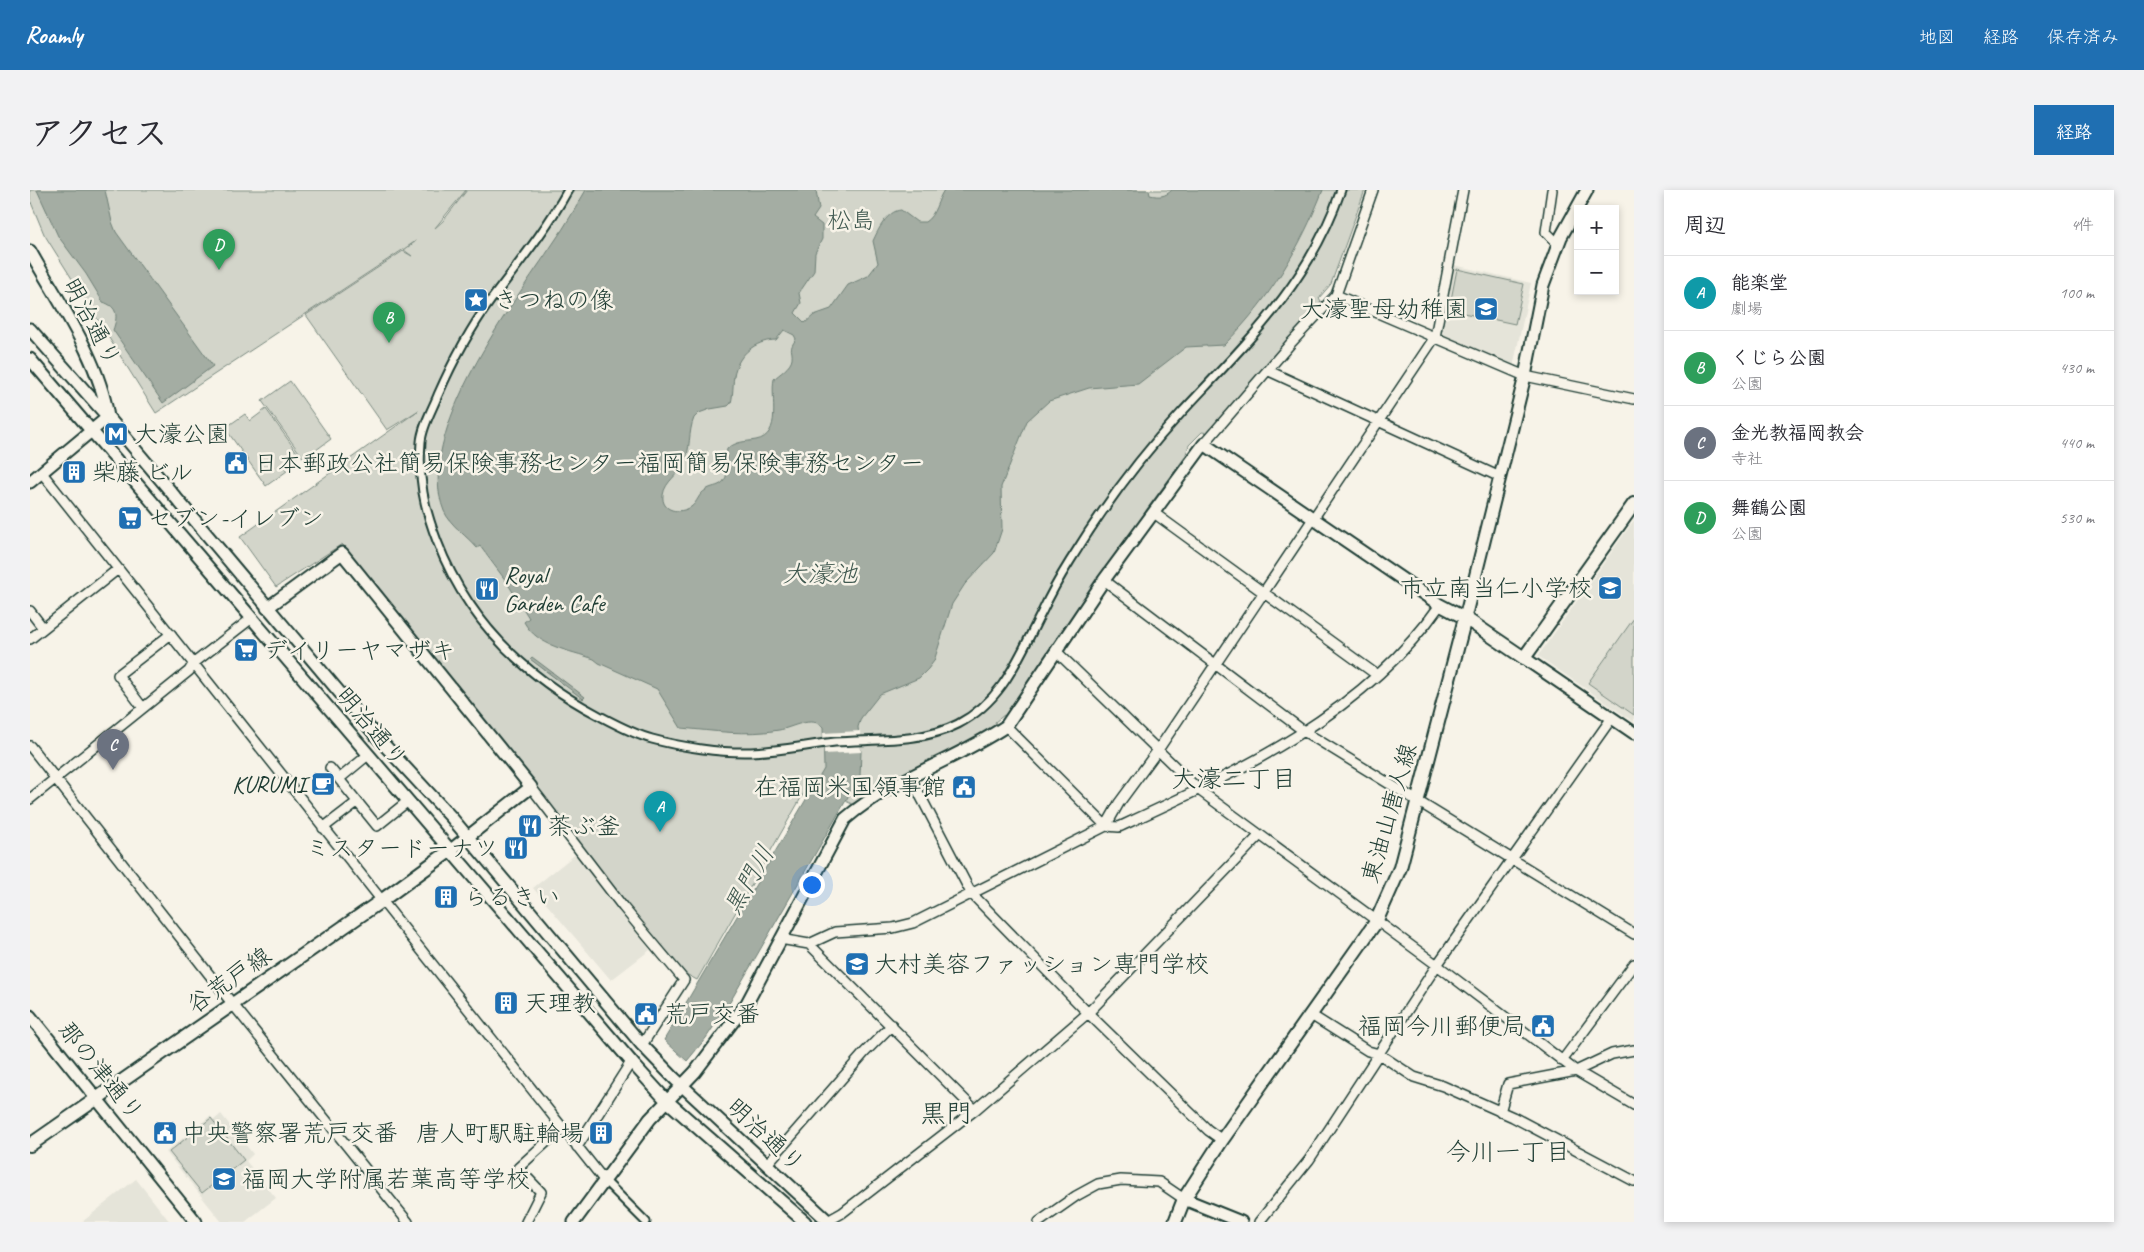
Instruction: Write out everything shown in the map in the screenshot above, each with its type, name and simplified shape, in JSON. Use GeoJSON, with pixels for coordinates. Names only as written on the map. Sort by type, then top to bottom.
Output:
{"type":"FeatureCollection","features":[{"type":"Feature","properties":{"kind":"main road"},"geometry":{"type":"LineString","coordinates":[[1465,618],[1524,658],[1634,504]]}},
{"type":"Feature","properties":{"kind":"main road","name":"東油山唐人線"},"geometry":{"type":"LineString","coordinates":[[1176,1222],[1184,1199],[1222,1140],[1376,922],[1400,868],[1416,800],[1465,618]]}},
{"type":"Feature","properties":{"kind":"main road","name":"谷荒戸線"},"geometry":{"type":"LineString","coordinates":[[30,1145],[232,1002],[381,901],[451,850]]}},
{"type":"Feature","properties":{"kind":"street"},"geometry":{"type":"LineString","coordinates":[[568,190],[551,221],[488,304],[448,371],[421,438],[421,493],[451,575],[472,610],[498,642],[527,669],[571,701],[613,723],[649,738],[666,742],[746,752],[824,743],[904,739],[938,733],[957,724],[990,702],[1009,678],[1043,610],[1085,536],[1137,464],[1180,413],[1251,339],[1282,302],[1311,257],[1328,225],[1341,190]]}},
{"type":"Feature","properties":{"kind":"street"},"geometry":{"type":"LineString","coordinates":[[574,1222],[663,1097],[678,1082],[695,1072],[720,1041],[746,1003],[845,819],[870,799],[910,776],[988,739],[1006,726],[1104,580],[1204,444],[1269,371],[1291,343],[1336,296],[1373,190]]}},
{"type":"Feature","properties":{"kind":"street"},"geometry":{"type":"LineString","coordinates":[[1106,826],[1435,337],[1463,190]]}},
{"type":"Feature","properties":{"kind":"street"},"geometry":{"type":"LineString","coordinates":[[1552,190],[1546,232],[1558,244]]}},
{"type":"Feature","properties":{"kind":"street"},"geometry":{"type":"LineString","coordinates":[[1204,444],[1440,605],[1465,618],[1525,376],[1543,285],[1558,244],[1587,190]]}},
{"type":"Feature","properties":{"kind":"street","name":"明治通り"},"geometry":{"type":"LineString","coordinates":[[30,251],[96,371],[104,393],[108,417],[266,608],[467,838],[646,1049],[678,1082],[827,1222]]}},
{"type":"Feature","properties":{"kind":"street"},"geometry":{"type":"LineString","coordinates":[[1336,296],[1525,376],[1634,399]]}},
{"type":"Feature","properties":{"kind":"street"},"geometry":{"type":"LineString","coordinates":[[30,329],[108,417],[30,482]]}},
{"type":"Feature","properties":{"kind":"street","name":"明治通り"},"geometry":{"type":"LineString","coordinates":[[32,363],[92,430],[633,1064],[663,1097],[805,1222]]}},
{"type":"Feature","properties":{"kind":"street"},"geometry":{"type":"LineString","coordinates":[[1269,371],[1500,478]]}},
{"type":"Feature","properties":{"kind":"street"},"geometry":{"type":"LineString","coordinates":[[42,473],[577,1147],[604,1180],[646,1222]]}},
{"type":"Feature","properties":{"kind":"street"},"geometry":{"type":"LineString","coordinates":[[1154,513],[1377,675]]}},
{"type":"Feature","properties":{"kind":"street"},"geometry":{"type":"LineString","coordinates":[[266,608],[342,553],[531,787],[623,907],[684,980],[646,1049]]}},
{"type":"Feature","properties":{"kind":"street"},"geometry":{"type":"LineString","coordinates":[[30,639],[118,569]]}},
{"type":"Feature","properties":{"kind":"street"},"geometry":{"type":"LineString","coordinates":[[1104,580],[1305,732],[1634,934]]}},
{"type":"Feature","properties":{"kind":"street"},"geometry":{"type":"LineString","coordinates":[[809,944],[835,932],[893,928],[913,923],[1106,826],[1119,827],[1199,790],[1305,732],[1377,675],[1398,655],[1440,605]]}},
{"type":"Feature","properties":{"kind":"street"},"geometry":{"type":"LineString","coordinates":[[30,611],[43,628]]}},
{"type":"Feature","properties":{"kind":"street"},"geometry":{"type":"LineString","coordinates":[[30,799],[189,672],[194,663],[252,618]]}},
{"type":"Feature","properties":{"kind":"street"},"geometry":{"type":"LineString","coordinates":[[143,708],[118,675],[171,634]]}},
{"type":"Feature","properties":{"kind":"street"},"geometry":{"type":"LineString","coordinates":[[1057,652],[1199,790],[1376,922],[1437,964],[1576,1071],[1634,1105]]}},
{"type":"Feature","properties":{"kind":"street"},"geometry":{"type":"LineString","coordinates":[[1524,658],[1634,733]]}},
{"type":"Feature","properties":{"kind":"street"},"geometry":{"type":"LineString","coordinates":[[1260,1222],[1309,1160],[1437,964],[1513,860],[1612,718]]}},
{"type":"Feature","properties":{"kind":"street"},"geometry":{"type":"LineString","coordinates":[[1006,726],[1106,826]]}},
{"type":"Feature","properties":{"kind":"street"},"geometry":{"type":"LineString","coordinates":[[30,746],[408,1222]]}},
{"type":"Feature","properties":{"kind":"street"},"geometry":{"type":"LineString","coordinates":[[339,779],[368,755]]}},
{"type":"Feature","properties":{"kind":"street"},"geometry":{"type":"LineString","coordinates":[[330,768],[376,826],[408,801]]}},
{"type":"Feature","properties":{"kind":"street"},"geometry":{"type":"LineString","coordinates":[[910,776],[971,893],[1088,1013],[1208,1130],[1222,1140]]}},
{"type":"Feature","properties":{"kind":"street"},"geometry":{"type":"LineString","coordinates":[[451,850],[531,787]]}},
{"type":"Feature","properties":{"kind":"street"},"geometry":{"type":"LineString","coordinates":[[323,828],[357,802]]}},
{"type":"Feature","properties":{"kind":"street"},"geometry":{"type":"LineString","coordinates":[[827,1222],[842,1213],[975,1110],[1088,1013],[1260,836]]}},
{"type":"Feature","properties":{"kind":"street"},"geometry":{"type":"LineString","coordinates":[[780,939],[809,944],[975,1110]]}},
{"type":"Feature","properties":{"kind":"street"},"geometry":{"type":"LineString","coordinates":[[1562,1060],[1634,964]]}},
{"type":"Feature","properties":{"kind":"street"},"geometry":{"type":"LineString","coordinates":[[1311,1015],[1368,1051],[1379,1054],[1414,1077],[1442,1086],[1500,1112],[1634,1181]]}},
{"type":"Feature","properties":{"kind":"street","name":"那の津通り"},"geometry":{"type":"LineString","coordinates":[[30,1016],[196,1222]]}},
{"type":"Feature","properties":{"kind":"street"},"geometry":{"type":"LineString","coordinates":[[767,1164],[865,1052],[892,1025]]}},
{"type":"Feature","properties":{"kind":"street"},"geometry":{"type":"LineString","coordinates":[[1500,1112],[1508,1084],[1576,1071],[1612,1054],[1634,1050]]}},
{"type":"Feature","properties":{"kind":"street"},"geometry":{"type":"LineString","coordinates":[[577,1147],[633,1064]]}},
{"type":"Feature","properties":{"kind":"street"},"geometry":{"type":"LineString","coordinates":[[526,1222],[541,1192],[518,1168],[562,1128]]}},
{"type":"Feature","properties":{"kind":"street"},"geometry":{"type":"LineString","coordinates":[[1039,1222],[1076,1196],[1098,1184],[1121,1180],[1159,1182],[1184,1199],[1240,1222]]}},
{"type":"Feature","properties":{"kind":"shaded area","name":"大濠聖母幼稚園"},"geometry":{"type":"Polygon","coordinates":[[[1454,265],[1531,283],[1513,367],[1442,335],[1454,265]]]}},
{"type":"Feature","properties":{"kind":"shaded area","name":"市立南当仁小学校"},"geometry":{"type":"Polygon","coordinates":[[[1634,520],[1634,722],[1538,656],[1634,520]]]}},
{"type":"Feature","properties":{"kind":"shaded area"},"geometry":{"type":"Polygon","coordinates":[[[577,853],[650,950],[611,980],[533,888],[577,853]]]}},
{"type":"Feature","properties":{"kind":"shaded area","name":"福岡大学附属若葉高等学校"},"geometry":{"type":"Polygon","coordinates":[[[221,1114],[253,1154],[246,1161],[276,1198],[245,1222],[222,1222],[166,1152],[210,1116],[214,1120],[221,1114]]]}},
{"type":"Feature","properties":{"kind":"shaded area"},"geometry":{"type":"Polygon","coordinates":[[[136,1179],[170,1222],[82,1222],[136,1179]]]}},
{"type":"Feature","properties":{"kind":"green space","name":"松島"},"geometry":{"type":"Polygon","coordinates":[[[30,190],[466,190],[435,228],[443,221],[467,190],[1365,190],[1331,284],[1319,298],[1321,301],[1209,433],[1202,432],[1189,445],[1185,457],[1147,509],[1010,719],[1004,715],[995,722],[996,725],[990,731],[852,804],[809,784],[697,980],[686,974],[629,907],[342,544],[276,587],[240,537],[419,410],[387,430],[306,315],[403,251],[412,256],[404,250],[416,241],[156,413],[44,234],[30,200],[30,190]]]}},
{"type":"Feature","properties":{"kind":"green space"},"geometry":{"type":"Polygon","coordinates":[[[1457,269],[1524,284],[1515,324],[1449,310],[1457,269]]]}},
{"type":"Feature","properties":{"kind":"green space"},"geometry":{"type":"Polygon","coordinates":[[[290,381],[331,439],[304,459],[262,401],[290,381]]]}},
{"type":"Feature","properties":{"kind":"green space"},"geometry":{"type":"Polygon","coordinates":[[[266,409],[299,455],[283,466],[287,471],[266,486],[225,428],[245,414],[250,421],[266,409]]]}},
{"type":"Feature","properties":{"kind":"green space"},"geometry":{"type":"Polygon","coordinates":[[[1634,618],[1634,715],[1588,683],[1634,618]]]}},
{"type":"Feature","properties":{"kind":"green space"},"geometry":{"type":"Polygon","coordinates":[[[211,1118],[244,1160],[202,1193],[169,1152],[211,1118]]]}},
{"type":"Feature","properties":{"kind":"water"},"geometry":{"type":"Polygon","coordinates":[[[37,190],[105,190],[116,232],[213,366],[163,403],[113,330],[116,320],[114,309],[103,302],[86,274],[58,236],[37,190]]]}},
{"type":"Feature","properties":{"kind":"water","name":"大濠池"},"geometry":{"type":"Polygon","coordinates":[[[586,190],[816,190],[819,209],[813,218],[822,225],[822,239],[815,253],[814,271],[799,293],[801,303],[795,313],[805,323],[814,315],[831,309],[848,285],[868,276],[878,263],[873,241],[887,217],[901,210],[917,222],[925,222],[932,215],[944,190],[1149,190],[1150,195],[1159,196],[1167,194],[1172,190],[1323,190],[1304,233],[1282,273],[1255,310],[1224,345],[1186,347],[1138,384],[1089,388],[1049,401],[1027,421],[1001,487],[1002,529],[994,553],[965,584],[952,604],[934,661],[928,669],[919,678],[880,694],[861,718],[858,727],[861,752],[860,776],[730,1002],[706,1038],[687,1061],[664,1040],[824,769],[823,727],[813,722],[808,722],[767,732],[742,733],[681,728],[657,689],[594,659],[555,646],[537,637],[524,622],[529,618],[506,581],[480,546],[477,548],[447,516],[444,511],[438,480],[442,445],[454,408],[472,371],[515,299],[563,229],[586,190]],[[784,330],[776,340],[757,344],[742,356],[735,372],[731,403],[728,406],[699,413],[694,418],[688,452],[684,463],[664,490],[663,501],[668,508],[677,511],[691,507],[703,492],[719,485],[726,478],[727,449],[737,443],[764,437],[770,431],[774,415],[774,379],[791,362],[791,348],[796,339],[794,335],[784,330]]]}},
{"type":"Feature","properties":{"kind":"water"},"geometry":{"type":"Polygon","coordinates":[[[532,657],[585,697],[583,699],[530,659],[532,657]]]}},
{"type":"Feature","properties":{"kind":"pier"},"geometry":{"type":"Polygon","coordinates":[[[860,731],[861,752],[824,754],[823,733],[860,731]]]}},
{"type":"Feature","properties":{"kind":"place","name":"舞鶴公園"},"geometry":{"type":"Point","coordinates":[219,270]}},
{"type":"Feature","properties":{"kind":"place","name":"きつねの像"},"geometry":{"type":"Point","coordinates":[476,300]}},
{"type":"Feature","properties":{"kind":"place","name":"大濠聖母幼稚園"},"geometry":{"type":"Point","coordinates":[1486,309]}},
{"type":"Feature","properties":{"kind":"place","name":"くじら公園"},"geometry":{"type":"Point","coordinates":[389,343]}},
{"type":"Feature","properties":{"kind":"place","name":"大濠公園"},"geometry":{"type":"Point","coordinates":[116,434]}},
{"type":"Feature","properties":{"kind":"place","name":"日本郵政公社簡易保険事務センター福岡簡易保険事務センター"},"geometry":{"type":"Point","coordinates":[236,463]}},
{"type":"Feature","properties":{"kind":"place","name":"柴藤 ビル"},"geometry":{"type":"Point","coordinates":[74,472]}},
{"type":"Feature","properties":{"kind":"place","name":"セブン-イレブン"},"geometry":{"type":"Point","coordinates":[130,518]}},
{"type":"Feature","properties":{"kind":"place","name":"市立南当仁小学校"},"geometry":{"type":"Point","coordinates":[1610,588]}},
{"type":"Feature","properties":{"kind":"place","name":"Royal Garden Cafe"},"geometry":{"type":"Point","coordinates":[487,589]}},
{"type":"Feature","properties":{"kind":"place","name":"デイリーヤマザキ"},"geometry":{"type":"Point","coordinates":[246,650]}},
{"type":"Feature","properties":{"kind":"place","name":"金光教福岡教会"},"geometry":{"type":"Point","coordinates":[113,770]}},
{"type":"Feature","properties":{"kind":"place","name":"KURUMI"},"geometry":{"type":"Point","coordinates":[323,784]}},
{"type":"Feature","properties":{"kind":"place","name":"在福岡米国領事館"},"geometry":{"type":"Point","coordinates":[964,787]}},
{"type":"Feature","properties":{"kind":"place","name":"茶ぶ釜"},"geometry":{"type":"Point","coordinates":[530,826]}},
{"type":"Feature","properties":{"kind":"place","name":"能楽堂"},"geometry":{"type":"Point","coordinates":[660,832]}},
{"type":"Feature","properties":{"kind":"place","name":"ミスタードーナツ"},"geometry":{"type":"Point","coordinates":[516,848]}},
{"type":"Feature","properties":{"kind":"place","name":"らるきい"},"geometry":{"type":"Point","coordinates":[446,897]}},
{"type":"Feature","properties":{"kind":"place","name":"大村美容ファッション専門学校"},"geometry":{"type":"Point","coordinates":[857,964]}},
{"type":"Feature","properties":{"kind":"place","name":"天理教"},"geometry":{"type":"Point","coordinates":[506,1003]}},
{"type":"Feature","properties":{"kind":"place","name":"荒戸交番"},"geometry":{"type":"Point","coordinates":[646,1014]}},
{"type":"Feature","properties":{"kind":"place","name":"福岡今川郵便局"},"geometry":{"type":"Point","coordinates":[1543,1026]}},
{"type":"Feature","properties":{"kind":"place","name":"中央警察署荒戸交番"},"geometry":{"type":"Point","coordinates":[165,1133]}},
{"type":"Feature","properties":{"kind":"place","name":"唐人町駅駐輪場"},"geometry":{"type":"Point","coordinates":[601,1133]}},
{"type":"Feature","properties":{"kind":"place","name":"福岡大学附属若葉高等学校"},"geometry":{"type":"Point","coordinates":[224,1179]}},
{"type":"Feature","properties":{"kind":"district","name":"大濠二丁目"},"geometry":{"type":"Point","coordinates":[1234,779]}},
{"type":"Feature","properties":{"kind":"district","name":"黒門"},"geometry":{"type":"Point","coordinates":[946,1113]}},
{"type":"Feature","properties":{"kind":"district","name":"今川一丁目"},"geometry":{"type":"Point","coordinates":[1508,1152]}},
{"type":"Feature","properties":{"kind":"water label","name":"黒門川"},"geometry":{"type":"Point","coordinates":[749,880]}}]}
